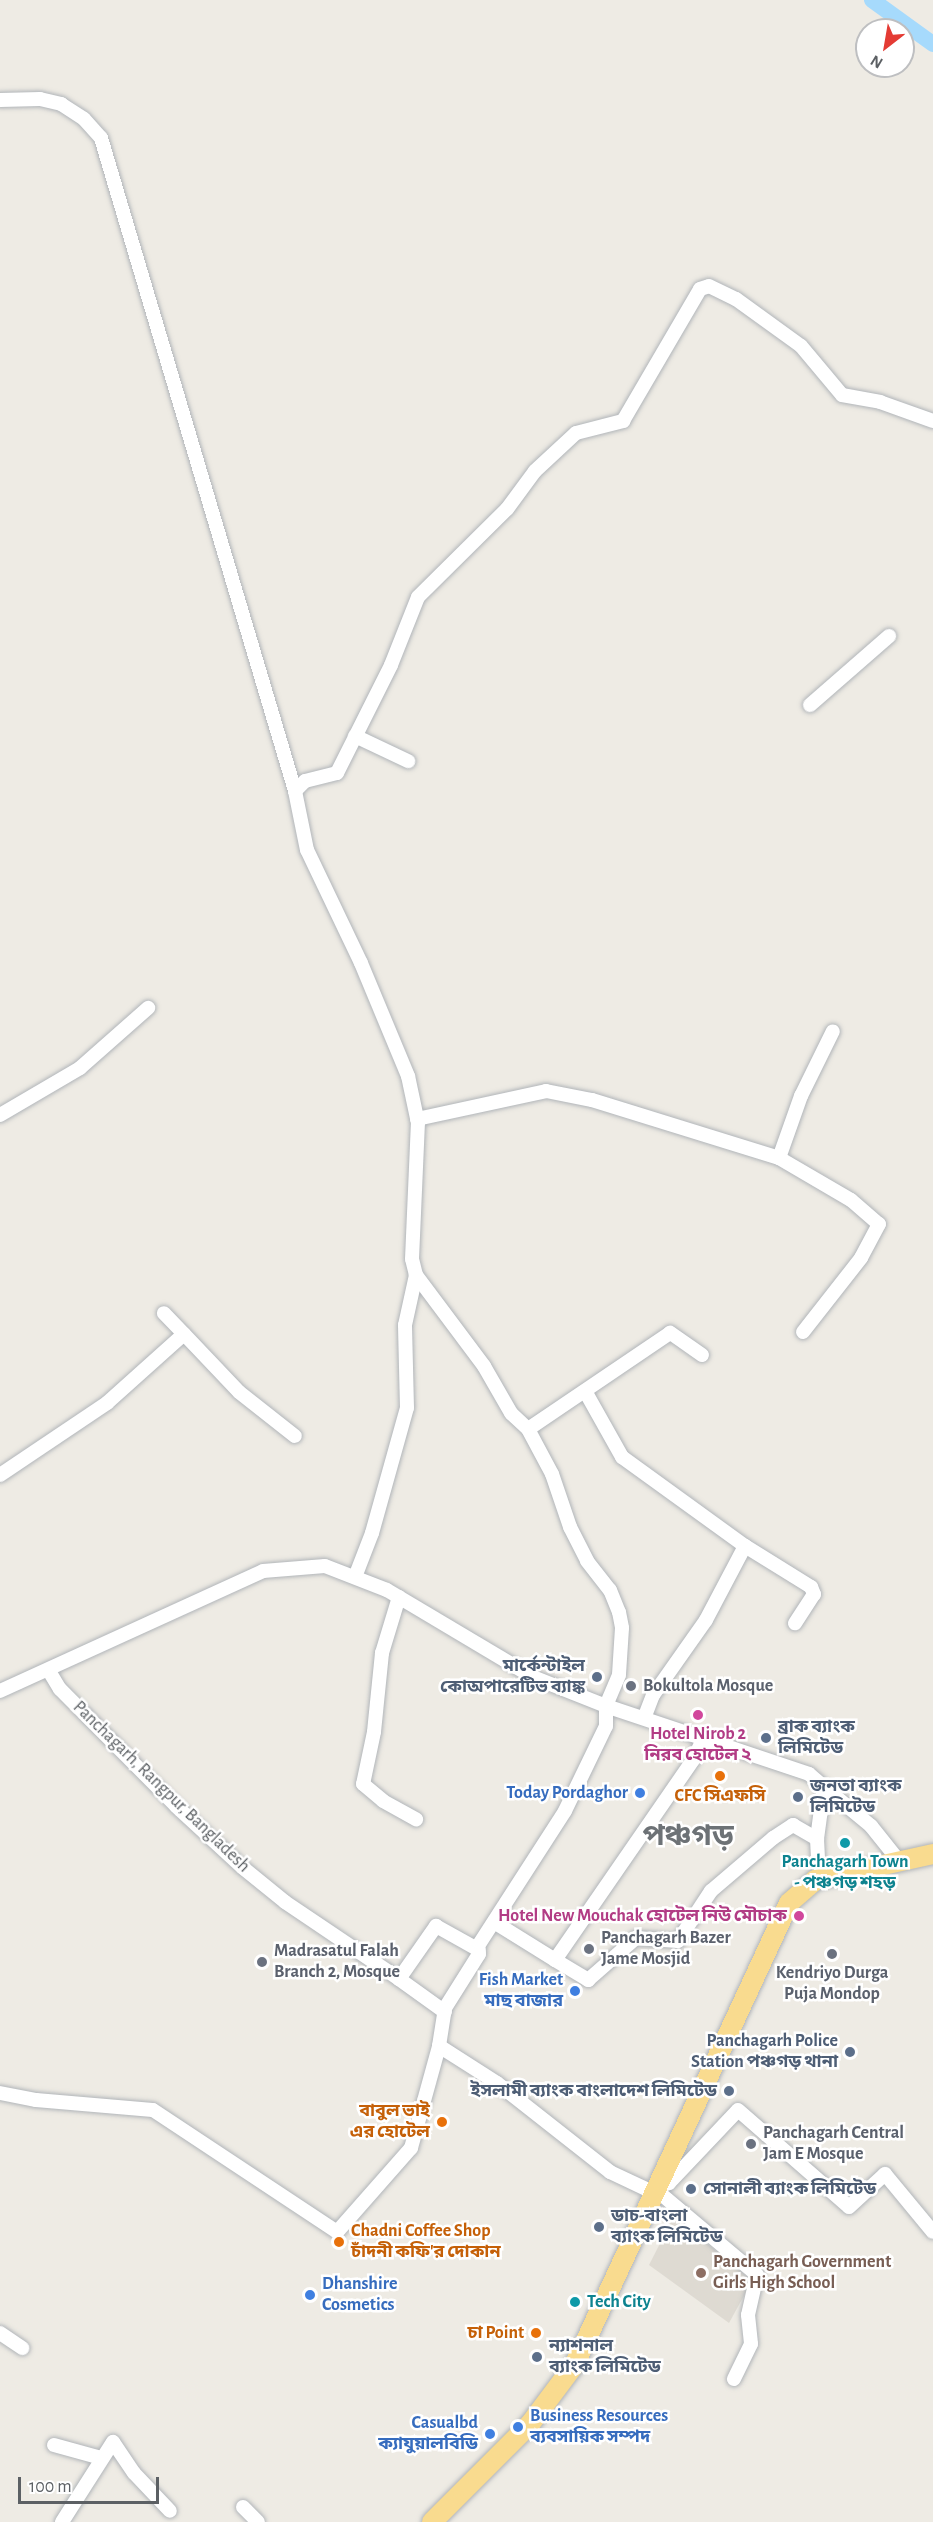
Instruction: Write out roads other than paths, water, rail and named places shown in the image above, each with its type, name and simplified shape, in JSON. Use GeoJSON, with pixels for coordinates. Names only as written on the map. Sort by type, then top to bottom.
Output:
{"type":"FeatureCollection","features":[{"type":"Feature","properties":{"kind":"highway"},"geometry":{"type":"LineString","coordinates":[[432,2522],[530,2424],[575,2364],[789,1903],[808,1884],[825,1878],[855,1869],[933,1854]]}},
{"type":"Feature","properties":{"kind":"street"},"geometry":{"type":"LineString","coordinates":[[0,100],[40,99],[61,104],[84,119],[101,138],[295,791],[307,850],[384,1017],[408,1077],[417,1119],[412,1259],[416,1275],[484,1366],[511,1413],[528,1429],[558,1488],[570,1527],[587,1561],[610,1590],[619,1612],[622,1628],[619,1675],[606,1706],[606,1726],[565,1810],[494,1922],[445,2012],[440,2046],[411,2148],[337,2232],[153,2110],[36,2100],[0,2092]]}},
{"type":"Feature","properties":{"kind":"street"},"geometry":{"type":"LineString","coordinates":[[295,791],[305,781],[338,773],[391,665],[418,597],[507,509],[536,471],[576,433],[624,421],[700,289],[710,286],[736,299],[801,346],[842,394],[880,402],[933,421]]}},
{"type":"Feature","properties":{"kind":"street"},"geometry":{"type":"LineString","coordinates":[[810,705],[889,636]]}},
{"type":"Feature","properties":{"kind":"street"},"geometry":{"type":"LineString","coordinates":[[355,736],[408,761]]}},
{"type":"Feature","properties":{"kind":"street"},"geometry":{"type":"LineString","coordinates":[[0,1115],[80,1068],[148,1008]]}},
{"type":"Feature","properties":{"kind":"street"},"geometry":{"type":"LineString","coordinates":[[779,1158],[801,1096],[833,1031]]}},
{"type":"Feature","properties":{"kind":"street"},"geometry":{"type":"LineString","coordinates":[[417,1119],[546,1090],[592,1100],[779,1158],[851,1200],[879,1224],[861,1258],[803,1332]]}},
{"type":"Feature","properties":{"kind":"street"},"geometry":{"type":"LineString","coordinates":[[355,1576],[375,1523],[407,1408],[405,1325],[416,1275]]}},
{"type":"Feature","properties":{"kind":"street"},"geometry":{"type":"LineString","coordinates":[[164,1312],[239,1392],[295,1436]]}},
{"type":"Feature","properties":{"kind":"street"},"geometry":{"type":"LineString","coordinates":[[528,1429],[670,1333],[702,1355]]}},
{"type":"Feature","properties":{"kind":"street"},"geometry":{"type":"LineString","coordinates":[[0,1475],[107,1403],[184,1334]]}},
{"type":"Feature","properties":{"kind":"street"},"geometry":{"type":"LineString","coordinates":[[585,1391],[622,1457],[745,1546],[811,1587],[814,1594],[795,1623]]}},
{"type":"Feature","properties":{"kind":"street"},"geometry":{"type":"LineString","coordinates":[[644,1718],[653,1695],[706,1620],[745,1546]]}},
{"type":"Feature","properties":{"kind":"street"},"geometry":{"type":"LineString","coordinates":[[0,1691],[49,1671],[198,1598],[263,1571],[325,1566],[355,1576],[399,1597],[533,1677],[606,1706],[809,1774],[871,1826],[899,1861]]}},
{"type":"Feature","properties":{"kind":"street"},"geometry":{"type":"LineString","coordinates":[[399,1597],[382,1653],[374,1732],[363,1784],[375,1796],[416,1819]]}},
{"type":"Feature","properties":{"kind":"street","name":"Panchagarh, Rangpur, Bangladesh"},"geometry":{"type":"LineString","coordinates":[[49,1671],[60,1689],[176,1806],[242,1867],[285,1902],[445,2012]]}},
{"type":"Feature","properties":{"kind":"street"},"geometry":{"type":"LineString","coordinates":[[555,1960],[693,1760],[704,1737]]}},
{"type":"Feature","properties":{"kind":"street"},"geometry":{"type":"LineString","coordinates":[[824,1787],[817,1839],[818,1861],[825,1878]]}},
{"type":"Feature","properties":{"kind":"street"},"geometry":{"type":"LineString","coordinates":[[494,1922],[588,1980],[636,1938],[678,1941],[711,1891],[773,1838],[793,1825],[817,1839]]}},
{"type":"Feature","properties":{"kind":"street"},"geometry":{"type":"LineString","coordinates":[[399,1979],[436,1926],[478,1950]]}},
{"type":"Feature","properties":{"kind":"street"},"geometry":{"type":"LineString","coordinates":[[440,2046],[496,2083],[610,2172],[648,2190],[669,2183],[738,2110],[849,2207],[885,2174],[933,2232]]}},
{"type":"Feature","properties":{"kind":"street"},"geometry":{"type":"LineString","coordinates":[[655,2189],[756,2275],[748,2315],[752,2344],[734,2379]]}},
{"type":"Feature","properties":{"kind":"street"},"geometry":{"type":"LineString","coordinates":[[0,2333],[22,2348]]}},
{"type":"Feature","properties":{"kind":"street"},"geometry":{"type":"LineString","coordinates":[[62,2522],[100,2458],[113,2442],[134,2474],[170,2511]]}},
{"type":"Feature","properties":{"kind":"street"},"geometry":{"type":"LineString","coordinates":[[54,2445],[100,2458]]}},
{"type":"Feature","properties":{"kind":"street"},"geometry":{"type":"LineString","coordinates":[[243,2507],[258,2522]]}},
{"type":"Feature","properties":{"kind":"waterway"},"geometry":{"type":"LineString","coordinates":[[872,0],[933,44]]}},
{"type":"Feature","properties":{"kind":"place","name":"মার্কেন্টাইল কোঅপারেটিভ ব্যাঙ্ক"},"geometry":{"type":"Point","coordinates":[597,1677]}},
{"type":"Feature","properties":{"kind":"place","name":"Bokultola Mosque"},"geometry":{"type":"Point","coordinates":[631,1686]}},
{"type":"Feature","properties":{"kind":"place","name":"Hotel Nirob 2 নিরব হোটেল ২"},"geometry":{"type":"Point","coordinates":[698,1715]}},
{"type":"Feature","properties":{"kind":"place","name":"ব্রাক ব্যাংক লিমিটেড"},"geometry":{"type":"Point","coordinates":[766,1738]}},
{"type":"Feature","properties":{"kind":"place","name":"CFC সিএফসি"},"geometry":{"type":"Point","coordinates":[720,1776]}},
{"type":"Feature","properties":{"kind":"place","name":"Today Pordaghor"},"geometry":{"type":"Point","coordinates":[640,1793]}},
{"type":"Feature","properties":{"kind":"place","name":"জনতা ব্যাংক লিমিটেড"},"geometry":{"type":"Point","coordinates":[798,1797]}},
{"type":"Feature","properties":{"kind":"place","name":"Panchagarh Town - পঞ্চগড় শহড়"},"geometry":{"type":"Point","coordinates":[845,1843]}},
{"type":"Feature","properties":{"kind":"place","name":"Hotel New Mouchak হোটেল নিউ মৌচাক"},"geometry":{"type":"Point","coordinates":[799,1916]}},
{"type":"Feature","properties":{"kind":"place","name":"Panchagarh Bazer Jame Mosjid"},"geometry":{"type":"Point","coordinates":[589,1949]}},
{"type":"Feature","properties":{"kind":"place","name":"Kendriyo Durga Puja Mondop"},"geometry":{"type":"Point","coordinates":[832,1954]}},
{"type":"Feature","properties":{"kind":"place","name":"Madrasatul Falah Branch 2, Mosque"},"geometry":{"type":"Point","coordinates":[262,1962]}},
{"type":"Feature","properties":{"kind":"place","name":"Fish Market মাছ বাজার"},"geometry":{"type":"Point","coordinates":[575,1991]}},
{"type":"Feature","properties":{"kind":"place","name":"Panchagarh Police Station পঞ্চগড় থানা"},"geometry":{"type":"Point","coordinates":[850,2052]}},
{"type":"Feature","properties":{"kind":"place","name":"ইসলামী ব্যাংক বাংলাদেশ লিমিটেড"},"geometry":{"type":"Point","coordinates":[729,2091]}},
{"type":"Feature","properties":{"kind":"place","name":"বাবুল ভাই এর হোটেল"},"geometry":{"type":"Point","coordinates":[442,2122]}},
{"type":"Feature","properties":{"kind":"place","name":"Panchagarh Central Jam E Mosque"},"geometry":{"type":"Point","coordinates":[751,2144]}},
{"type":"Feature","properties":{"kind":"place","name":"সোনালী ব্যাংক লিমিটেড"},"geometry":{"type":"Point","coordinates":[691,2189]}},
{"type":"Feature","properties":{"kind":"place","name":"ডাচ-বাংলা ব্যাংক লিমিটেড"},"geometry":{"type":"Point","coordinates":[599,2227]}},
{"type":"Feature","properties":{"kind":"place","name":"Chadni Coffee Shop চাঁদনী কফি'র দোকান"},"geometry":{"type":"Point","coordinates":[339,2242]}},
{"type":"Feature","properties":{"kind":"place","name":"Panchagarh Government Girls High School"},"geometry":{"type":"Point","coordinates":[701,2273]}},
{"type":"Feature","properties":{"kind":"place","name":"Dhanshire Cosmetics"},"geometry":{"type":"Point","coordinates":[310,2295]}},
{"type":"Feature","properties":{"kind":"place","name":"Tech City"},"geometry":{"type":"Point","coordinates":[575,2302]}},
{"type":"Feature","properties":{"kind":"place","name":"চা Point"},"geometry":{"type":"Point","coordinates":[536,2333]}},
{"type":"Feature","properties":{"kind":"place","name":"ন্যাশনাল ব্যাংক লিমিটেড"},"geometry":{"type":"Point","coordinates":[537,2357]}},
{"type":"Feature","properties":{"kind":"place","name":"Business Resources ব্যবসায়িক সম্পদ"},"geometry":{"type":"Point","coordinates":[518,2427]}},
{"type":"Feature","properties":{"kind":"place","name":"Casualbd ক্যাযুয়ালবিডি"},"geometry":{"type":"Point","coordinates":[490,2434]}},
{"type":"Feature","properties":{"kind":"district","name":"পঞ্চগড়"},"geometry":{"type":"Point","coordinates":[688,1836]}}]}
